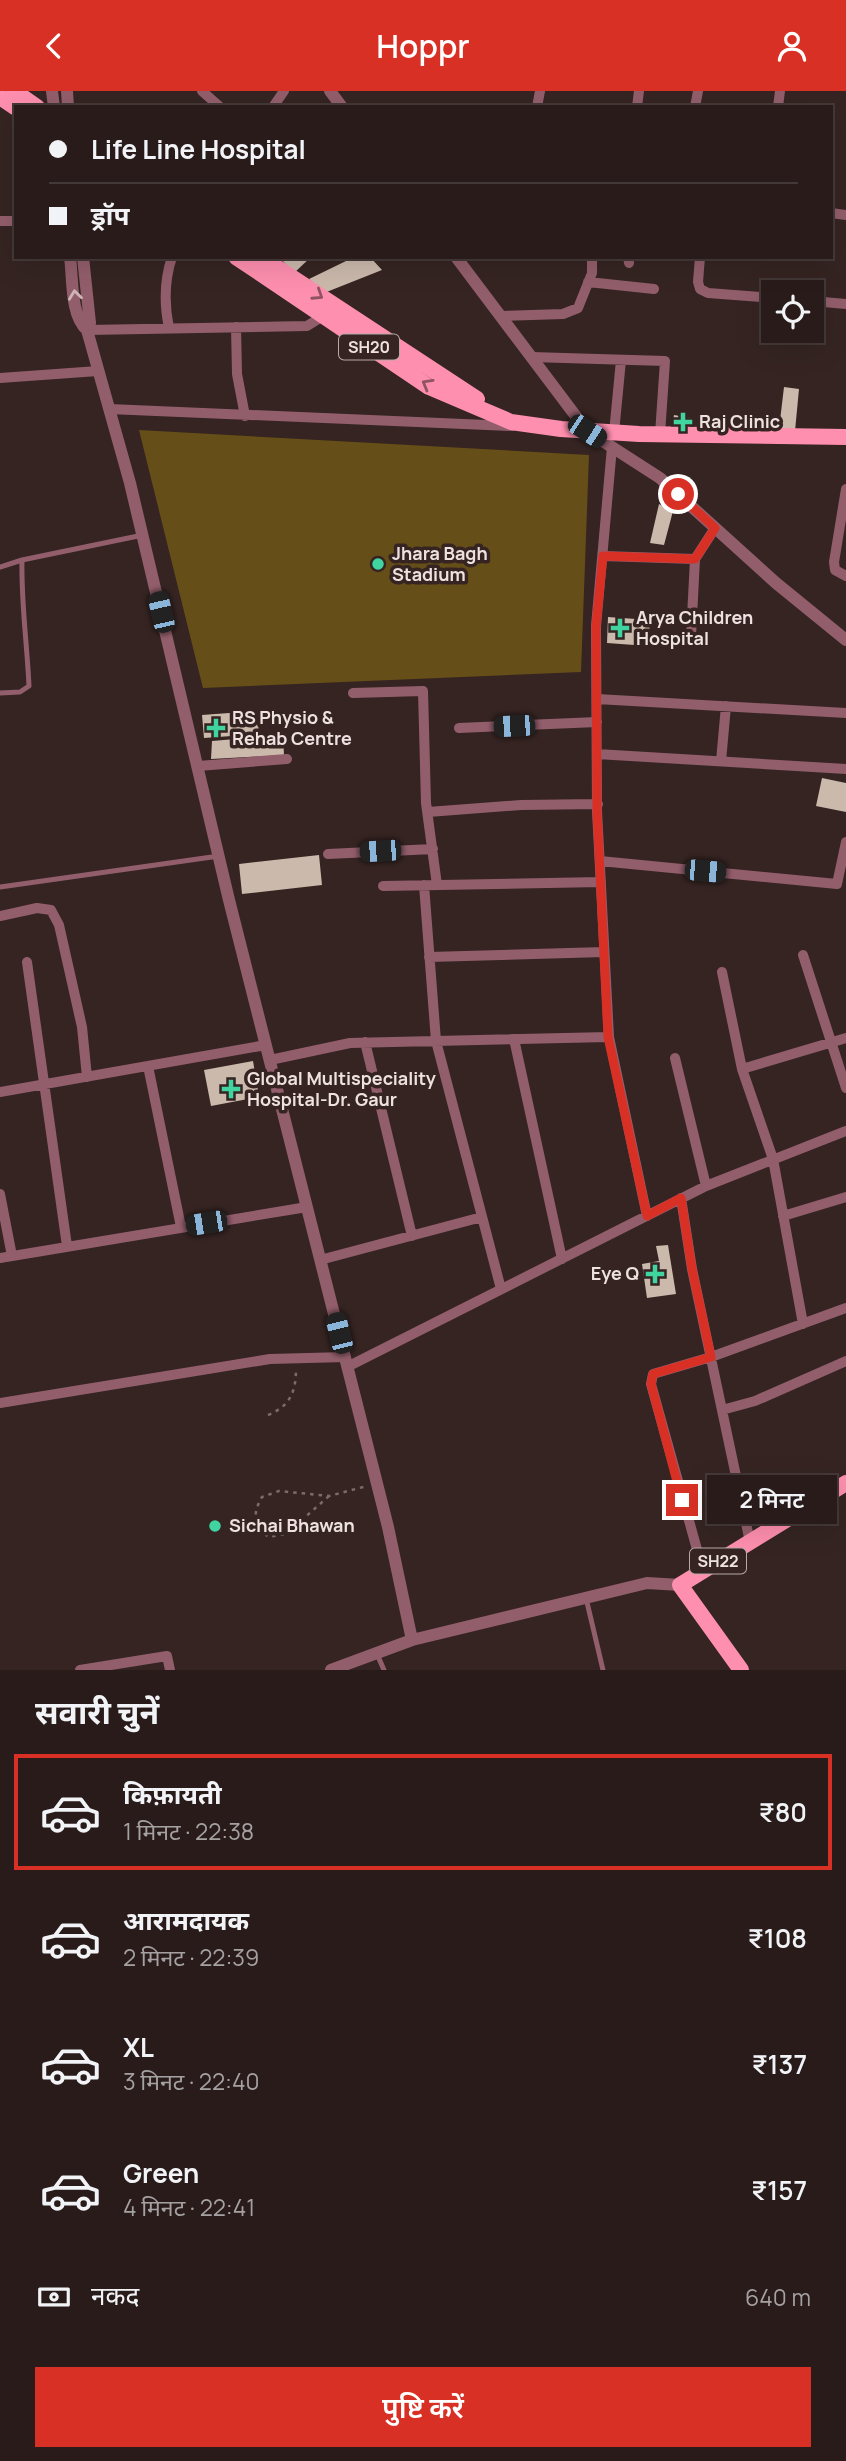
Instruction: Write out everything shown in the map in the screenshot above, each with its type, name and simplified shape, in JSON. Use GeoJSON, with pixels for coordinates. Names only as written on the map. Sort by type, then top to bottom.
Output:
{"type":"FeatureCollection","features":[{"type":"Feature","properties":{"kind":"main road"},"geometry":{"type":"LineString","coordinates":[[14,91],[34,105]]}},
{"type":"Feature","properties":{"kind":"main road","name":"SH20"},"geometry":{"type":"LineString","coordinates":[[239,259],[429,387],[512,422],[587,431],[613,440],[660,434],[846,437]]}},
{"type":"Feature","properties":{"kind":"main road","name":"SH20"},"geometry":{"type":"LineString","coordinates":[[264,259],[512,422]]}},
{"type":"Feature","properties":{"kind":"main road","name":"SH20"},"geometry":{"type":"LineString","coordinates":[[639,435],[677,441],[846,447]]}},
{"type":"Feature","properties":{"kind":"main road","name":"SH22"},"geometry":{"type":"LineString","coordinates":[[741,1670],[680,1585],[846,1483]]}},
{"type":"Feature","properties":{"kind":"street"},"geometry":{"type":"LineString","coordinates":[[202,91],[218,105]]}},
{"type":"Feature","properties":{"kind":"street"},"geometry":{"type":"LineString","coordinates":[[70,259],[76,306],[81,324],[87,330],[143,535],[219,856],[377,1484],[412,1640]]}},
{"type":"Feature","properties":{"kind":"street"},"geometry":{"type":"LineString","coordinates":[[83,259],[90,323],[87,330]]}},
{"type":"Feature","properties":{"kind":"street"},"geometry":{"type":"LineString","coordinates":[[169,328],[165,296],[171,259]]}},
{"type":"Feature","properties":{"kind":"street"},"geometry":{"type":"LineString","coordinates":[[457,259],[587,431]]}},
{"type":"Feature","properties":{"kind":"street"},"geometry":{"type":"LineString","coordinates":[[500,316],[563,314],[578,308],[592,273],[592,259]]}},
{"type":"Feature","properties":{"kind":"street"},"geometry":{"type":"LineString","coordinates":[[700,259],[700,289],[708,293],[761,297]]}},
{"type":"Feature","properties":{"kind":"street"},"geometry":{"type":"LineString","coordinates":[[589,282],[654,289]]}},
{"type":"Feature","properties":{"kind":"street"},"geometry":{"type":"LineString","coordinates":[[824,302],[846,304]]}},
{"type":"Feature","properties":{"kind":"street"},"geometry":{"type":"LineString","coordinates":[[87,330],[307,326],[323,316]]}},
{"type":"Feature","properties":{"kind":"street"},"geometry":{"type":"LineString","coordinates":[[236,327],[237,374],[245,416]]}},
{"type":"Feature","properties":{"kind":"street"},"geometry":{"type":"LineString","coordinates":[[531,357],[664,361],[660,434]]}},
{"type":"Feature","properties":{"kind":"street"},"geometry":{"type":"LineString","coordinates":[[621,360],[596,626],[597,804],[608,1037],[647,1216]]}},
{"type":"Feature","properties":{"kind":"street"},"geometry":{"type":"LineString","coordinates":[[0,378],[98,371]]}},
{"type":"Feature","properties":{"kind":"street"},"geometry":{"type":"LineString","coordinates":[[109,409],[534,426]]}},
{"type":"Feature","properties":{"kind":"street"},"geometry":{"type":"LineString","coordinates":[[613,440],[660,478],[776,583],[846,640]]}},
{"type":"Feature","properties":{"kind":"street"},"geometry":{"type":"LineString","coordinates":[[846,489],[834,562],[835,570],[846,576]]}},
{"type":"Feature","properties":{"kind":"street"},"geometry":{"type":"LineString","coordinates":[[691,636],[695,559],[715,528]]}},
{"type":"Feature","properties":{"kind":"street"},"geometry":{"type":"LineString","coordinates":[[603,556],[695,559]]}},
{"type":"Feature","properties":{"kind":"street"},"geometry":{"type":"LineString","coordinates":[[353,693],[423,691],[428,812],[438,885]]}},
{"type":"Feature","properties":{"kind":"street"},"geometry":{"type":"LineString","coordinates":[[597,699],[846,713]]}},
{"type":"Feature","properties":{"kind":"street"},"geometry":{"type":"LineString","coordinates":[[721,761],[726,706]]}},
{"type":"Feature","properties":{"kind":"street"},"geometry":{"type":"LineString","coordinates":[[459,728],[597,723]]}},
{"type":"Feature","properties":{"kind":"street"},"geometry":{"type":"LineString","coordinates":[[597,754],[846,769]]}},
{"type":"Feature","properties":{"kind":"street"},"geometry":{"type":"LineString","coordinates":[[198,766],[286,759]]}},
{"type":"Feature","properties":{"kind":"street"},"geometry":{"type":"LineString","coordinates":[[428,812],[520,805],[597,804]]}},
{"type":"Feature","properties":{"kind":"street"},"geometry":{"type":"LineString","coordinates":[[600,861],[837,884],[846,846]]}},
{"type":"Feature","properties":{"kind":"street"},"geometry":{"type":"LineString","coordinates":[[328,854],[433,849]]}},
{"type":"Feature","properties":{"kind":"street"},"geometry":{"type":"LineString","coordinates":[[383,886],[601,882]]}},
{"type":"Feature","properties":{"kind":"street"},"geometry":{"type":"LineString","coordinates":[[424,885],[436,1041],[501,1289]]}},
{"type":"Feature","properties":{"kind":"street"},"geometry":{"type":"LineString","coordinates":[[0,916],[37,908],[51,910],[59,925],[75,991],[87,1077]]}},
{"type":"Feature","properties":{"kind":"street"},"geometry":{"type":"LineString","coordinates":[[429,957],[604,952]]}},
{"type":"Feature","properties":{"kind":"street"},"geometry":{"type":"LineString","coordinates":[[803,955],[846,1088]]}},
{"type":"Feature","properties":{"kind":"street"},"geometry":{"type":"LineString","coordinates":[[27,962],[68,1246]]}},
{"type":"Feature","properties":{"kind":"street"},"geometry":{"type":"LineString","coordinates":[[722,972],[742,1069],[773,1159],[803,1324]]}},
{"type":"Feature","properties":{"kind":"street"},"geometry":{"type":"LineString","coordinates":[[270,1060],[350,1043],[608,1037]]}},
{"type":"Feature","properties":{"kind":"street"},"geometry":{"type":"LineString","coordinates":[[742,1069],[846,1038]]}},
{"type":"Feature","properties":{"kind":"street"},"geometry":{"type":"LineString","coordinates":[[514,1039],[562,1258]]}},
{"type":"Feature","properties":{"kind":"street"},"geometry":{"type":"LineString","coordinates":[[365,1042],[412,1236]]}},
{"type":"Feature","properties":{"kind":"street"},"geometry":{"type":"LineString","coordinates":[[0,1092],[266,1045]]}},
{"type":"Feature","properties":{"kind":"street"},"geometry":{"type":"LineString","coordinates":[[675,1058],[706,1186]]}},
{"type":"Feature","properties":{"kind":"street"},"geometry":{"type":"LineString","coordinates":[[148,1066],[181,1227]]}},
{"type":"Feature","properties":{"kind":"street"},"geometry":{"type":"LineString","coordinates":[[0,1403],[270,1359],[346,1362],[501,1289],[706,1186],[846,1131]]}},
{"type":"Feature","properties":{"kind":"street"},"geometry":{"type":"LineString","coordinates":[[0,1194],[6,1257],[307,1207]]}},
{"type":"Feature","properties":{"kind":"street"},"geometry":{"type":"LineString","coordinates":[[783,1216],[846,1197]]}},
{"type":"Feature","properties":{"kind":"street"},"geometry":{"type":"LineString","coordinates":[[681,1198],[692,1269],[750,1542]]}},
{"type":"Feature","properties":{"kind":"street"},"geometry":{"type":"LineString","coordinates":[[320,1260],[482,1217]]}},
{"type":"Feature","properties":{"kind":"street"},"geometry":{"type":"LineString","coordinates":[[703,1571],[651,1384],[653,1374],[711,1357],[846,1308]]}},
{"type":"Feature","properties":{"kind":"street"},"geometry":{"type":"LineString","coordinates":[[722,1411],[755,1401],[846,1361]]}},
{"type":"Feature","properties":{"kind":"street"},"geometry":{"type":"LineString","coordinates":[[331,1670],[412,1640],[647,1583],[680,1585]]}},
{"type":"Feature","properties":{"kind":"street"},"geometry":{"type":"LineString","coordinates":[[80,1670],[167,1655],[170,1670]]}},
{"type":"Feature","properties":{"kind":"lane"},"geometry":{"type":"LineString","coordinates":[[0,567],[143,535]]}},
{"type":"Feature","properties":{"kind":"lane"},"geometry":{"type":"LineString","coordinates":[[0,693],[20,692],[29,686],[21,591],[22,560]]}},
{"type":"Feature","properties":{"kind":"lane"},"geometry":{"type":"LineString","coordinates":[[0,887],[219,856]]}},
{"type":"Feature","properties":{"kind":"lane"},"geometry":{"type":"LineString","coordinates":[[586,1598],[603,1670]]}},
{"type":"Feature","properties":{"kind":"lane"},"geometry":{"type":"LineString","coordinates":[[376,1653],[384,1670]]}},
{"type":"Feature","properties":{"kind":"path"},"geometry":{"type":"LineString","coordinates":[[268,1415],[283,1409],[296,1385],[297,1358]]}},
{"type":"Feature","properties":{"kind":"path"},"geometry":{"type":"LineString","coordinates":[[328,1496],[286,1534],[268,1537],[256,1525],[254,1509],[262,1497],[279,1490],[328,1496],[377,1484]]}},
{"type":"Feature","properties":{"kind":"shaded area","name":"Jhara Bagh Stadium"},"geometry":{"type":"Polygon","coordinates":[[[139,430],[589,455],[581,672],[203,688],[139,430]]]}},
{"type":"Feature","properties":{"kind":"building"},"geometry":{"type":"Polygon","coordinates":[[[281,259],[309,259],[294,273],[281,259]]]}},
{"type":"Feature","properties":{"kind":"building"},"geometry":{"type":"Polygon","coordinates":[[[344,259],[372,259],[382,270],[324,293],[309,279],[346,261],[344,259]]]}},
{"type":"Feature","properties":{"kind":"building"},"geometry":{"type":"Polygon","coordinates":[[[784,387],[799,389],[795,431],[779,429],[784,387]]]}},
{"type":"Feature","properties":{"kind":"building"},"geometry":{"type":"Polygon","coordinates":[[[674,415],[691,418],[689,431],[672,428],[674,415]]]}},
{"type":"Feature","properties":{"kind":"building"},"geometry":{"type":"Polygon","coordinates":[[[659,504],[673,511],[664,545],[650,543],[659,504]]]}},
{"type":"Feature","properties":{"kind":"building"},"geometry":{"type":"Polygon","coordinates":[[[608,617],[650,620],[648,646],[607,643],[608,617]]]}},
{"type":"Feature","properties":{"kind":"building"},"geometry":{"type":"Polygon","coordinates":[[[257,711],[259,734],[204,738],[202,715],[257,711]]]}},
{"type":"Feature","properties":{"kind":"building"},"geometry":{"type":"Polygon","coordinates":[[[283,735],[284,755],[211,759],[212,741],[283,735]]]}},
{"type":"Feature","properties":{"kind":"building"},"geometry":{"type":"Polygon","coordinates":[[[822,778],[846,783],[846,812],[816,806],[822,778]]]}},
{"type":"Feature","properties":{"kind":"building"},"geometry":{"type":"Polygon","coordinates":[[[319,855],[322,885],[242,894],[239,864],[319,855]]]}},
{"type":"Feature","properties":{"kind":"building"},"geometry":{"type":"Polygon","coordinates":[[[253,1061],[259,1097],[211,1106],[204,1070],[253,1061]]]}},
{"type":"Feature","properties":{"kind":"building"},"geometry":{"type":"Polygon","coordinates":[[[668,1245],[676,1294],[647,1298],[642,1264],[659,1261],[656,1246],[668,1245]]]}},
{"type":"Feature","properties":{"kind":"place","name":"Raj Clinic"},"geometry":{"type":"Point","coordinates":[683,422]}},
{"type":"Feature","properties":{"kind":"place","name":"Jhara Bagh Stadium"},"geometry":{"type":"Point","coordinates":[378,564]}},
{"type":"Feature","properties":{"kind":"place","name":"Arya Children Hospital"},"geometry":{"type":"Point","coordinates":[620,628]}},
{"type":"Feature","properties":{"kind":"place","name":"RS Physio & Rehab Centre"},"geometry":{"type":"Point","coordinates":[216,728]}},
{"type":"Feature","properties":{"kind":"place","name":"Global Multispeciality Hospital-Dr. Gaur"},"geometry":{"type":"Point","coordinates":[231,1089]}},
{"type":"Feature","properties":{"kind":"place","name":"Eye Q"},"geometry":{"type":"Point","coordinates":[655,1274]}},
{"type":"Feature","properties":{"kind":"place","name":"Sichai Bhawan"},"geometry":{"type":"Point","coordinates":[215,1526]}},
{"type":"Feature","properties":{"kind":"route"},"geometry":{"type":"LineString","coordinates":[[678,494],[715,528],[695,559],[603,556],[596,651],[597,811],[608,1037],[647,1216],[681,1198],[692,1269],[711,1357],[653,1374],[651,1384],[682,1500]]}}]}
